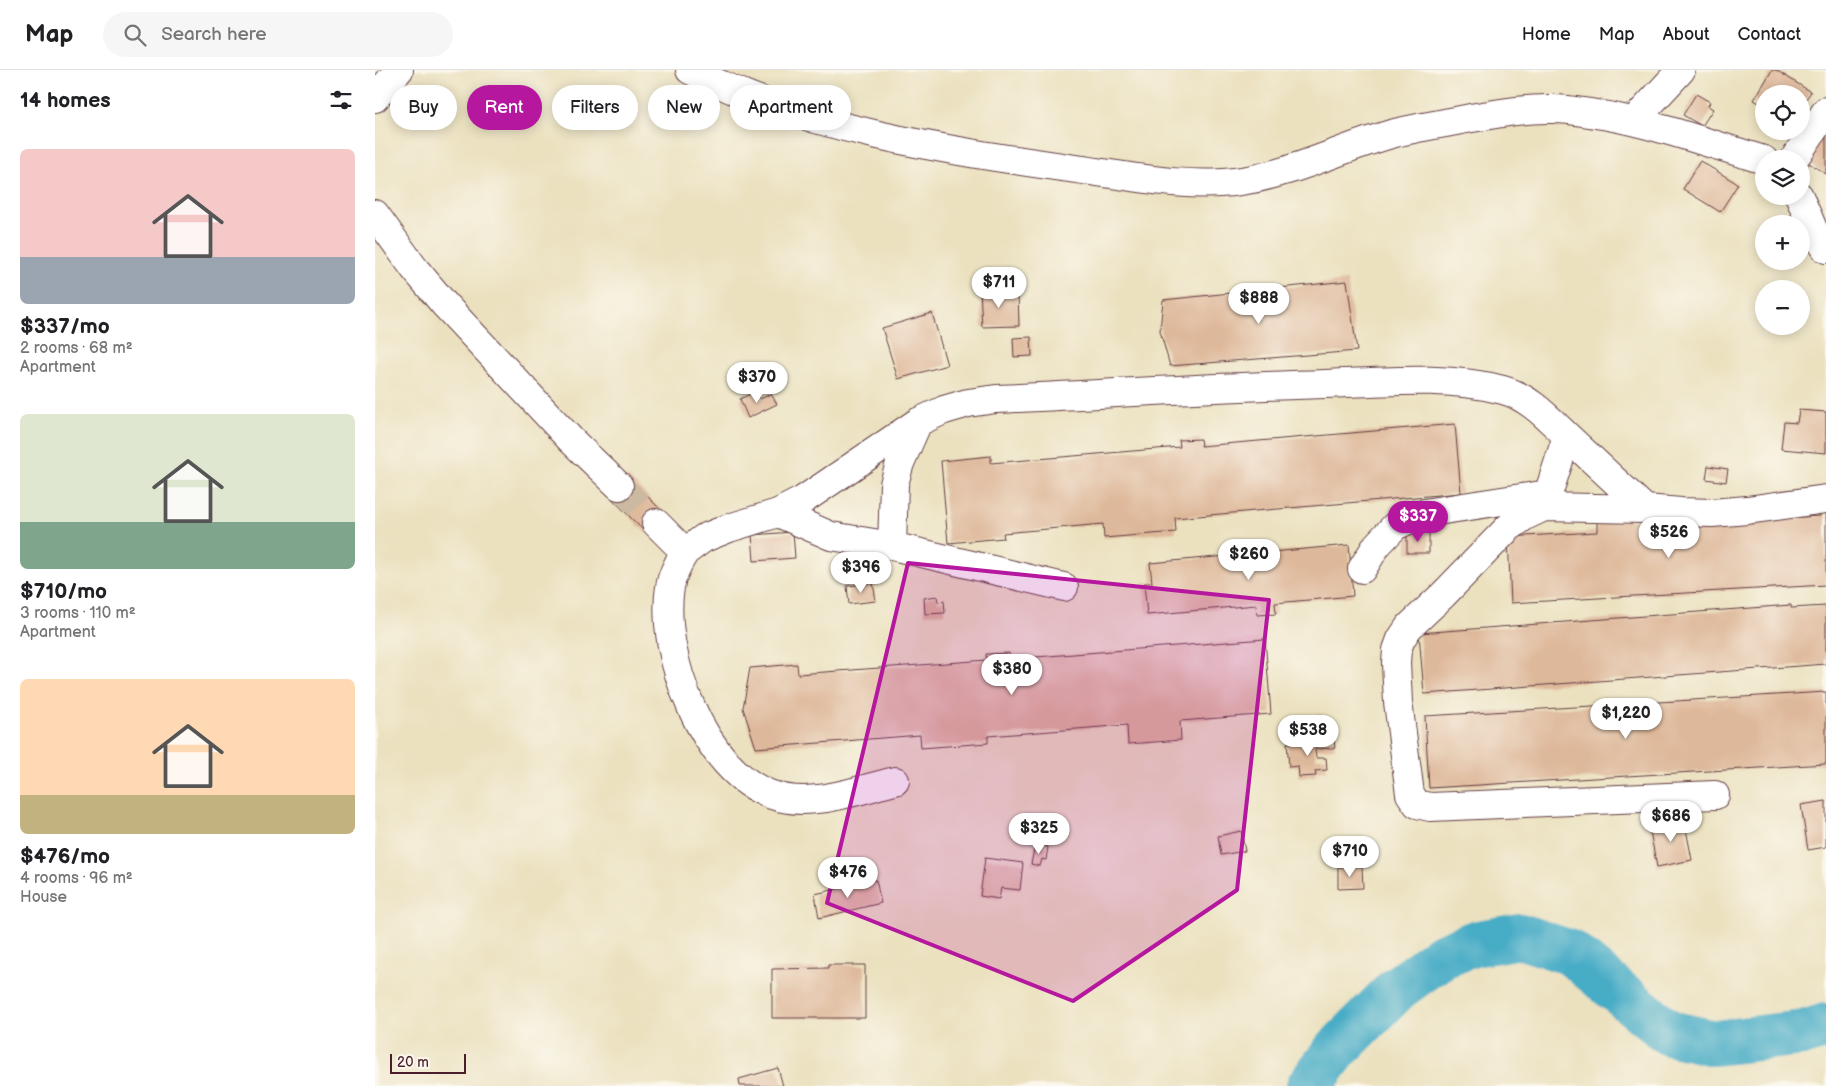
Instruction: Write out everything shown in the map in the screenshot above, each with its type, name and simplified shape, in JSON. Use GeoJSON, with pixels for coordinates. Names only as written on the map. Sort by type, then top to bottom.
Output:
{"type":"FeatureCollection","features":[{"type":"Feature","properties":{"kind":"lane"},"geometry":{"type":"LineString","coordinates":[[375,98],[399,70]]}},
{"type":"Feature","properties":{"kind":"lane"},"geometry":{"type":"LineString","coordinates":[[690,70],[745,95],[797,114],[873,134],[960,152],[1153,180],[1193,183],[1241,181],[1290,170],[1394,134],[1506,112],[1532,109],[1557,109],[1635,121],[1755,157]]}},
{"type":"Feature","properties":{"kind":"lane"},"geometry":{"type":"LineString","coordinates":[[1635,121],[1681,70]]}},
{"type":"Feature","properties":{"kind":"lane"},"geometry":{"type":"LineString","coordinates":[[1800,150],[1826,111]]}},
{"type":"Feature","properties":{"kind":"lane"},"geometry":{"type":"LineString","coordinates":[[1803,205],[1814,231],[1826,249]]}},
{"type":"Feature","properties":{"kind":"lane"},"geometry":{"type":"LineString","coordinates":[[375,214],[413,268],[445,305],[571,440],[619,486]]}},
{"type":"Feature","properties":{"kind":"lane"},"geometry":{"type":"LineString","coordinates":[[895,781],[822,799],[789,798],[773,796],[756,788],[741,776],[718,754],[700,727],[689,703],[672,643],[668,611],[670,587],[676,567],[685,552],[704,538],[778,513],[803,500],[918,422],[944,410],[968,403],[996,399],[1265,386],[1409,381],[1449,382],[1504,390],[1526,400],[1645,508]]}},
{"type":"Feature","properties":{"kind":"lane"},"geometry":{"type":"LineString","coordinates":[[892,546],[894,484],[900,463],[918,422]]}},
{"type":"Feature","properties":{"kind":"lane"},"geometry":{"type":"LineString","coordinates":[[1567,436],[1546,500],[1508,528],[1409,627],[1401,639],[1397,650],[1396,663],[1398,702],[1410,794],[1417,804],[1430,807],[1715,795]]}},
{"type":"Feature","properties":{"kind":"lane"},"geometry":{"type":"LineString","coordinates":[[1362,569],[1377,545],[1395,526],[1424,513],[1546,500],[1681,512],[1712,512],[1747,510],[1826,499]]}},
{"type":"Feature","properties":{"kind":"lane"},"geometry":{"type":"LineString","coordinates":[[778,513],[831,536],[892,546],[1064,587]]}},
{"type":"Feature","properties":{"kind":"lane"},"geometry":{"type":"LineString","coordinates":[[656,523],[685,552]]}},
{"type":"Feature","properties":{"kind":"highlighted area"},"geometry":{"type":"Polygon","coordinates":[[[908,563],[1269,600],[1237,890],[1073,1001],[827,903],[908,563]]]}},
{"type":"Feature","properties":{"kind":"building"},"geometry":{"type":"Polygon","coordinates":[[[1772,70],[1776,70],[1800,85],[1763,85],[1772,70]]]}},
{"type":"Feature","properties":{"kind":"building"},"geometry":{"type":"Polygon","coordinates":[[[1696,94],[1710,102],[1708,106],[1713,109],[1702,126],[1683,115],[1696,94]]]}},
{"type":"Feature","properties":{"kind":"building"},"geometry":{"type":"Polygon","coordinates":[[[1826,130],[1826,174],[1810,164],[1810,157],[1826,130]]]}},
{"type":"Feature","properties":{"kind":"building"},"geometry":{"type":"Polygon","coordinates":[[[1700,161],[1738,184],[1720,212],[1683,189],[1700,161]]]}},
{"type":"Feature","properties":{"kind":"building"},"geometry":{"type":"Polygon","coordinates":[[[1347,281],[1357,351],[1170,366],[1160,331],[1163,300],[1347,281]]]}},
{"type":"Feature","properties":{"kind":"building"},"geometry":{"type":"Polygon","coordinates":[[[992,287],[992,293],[1018,292],[1019,326],[982,327],[980,288],[992,287]]]}},
{"type":"Feature","properties":{"kind":"building"},"geometry":{"type":"Polygon","coordinates":[[[932,313],[947,365],[898,379],[882,328],[932,313]]]}},
{"type":"Feature","properties":{"kind":"building"},"geometry":{"type":"Polygon","coordinates":[[[1031,337],[1032,356],[1014,357],[1013,338],[1031,337]]]}},
{"type":"Feature","properties":{"kind":"building"},"geometry":{"type":"Polygon","coordinates":[[[756,391],[760,399],[771,394],[777,404],[748,418],[740,399],[756,391]]]}},
{"type":"Feature","properties":{"kind":"building"},"geometry":{"type":"Polygon","coordinates":[[[1799,410],[1826,412],[1826,453],[1781,449],[1784,422],[1797,423],[1799,410]]]}},
{"type":"Feature","properties":{"kind":"building"},"geometry":{"type":"Polygon","coordinates":[[[1455,424],[1461,493],[1175,518],[1176,532],[1104,538],[1103,524],[1003,533],[1004,538],[948,543],[941,461],[991,456],[991,463],[1180,447],[1179,440],[1200,439],[1201,446],[1455,424]]]}},
{"type":"Feature","properties":{"kind":"building"},"geometry":{"type":"Polygon","coordinates":[[[1708,466],[1728,469],[1726,482],[1706,479],[1708,466]]]}},
{"type":"Feature","properties":{"kind":"building"},"geometry":{"type":"Polygon","coordinates":[[[628,477],[665,514],[646,533],[609,496],[628,477]]]}},
{"type":"Feature","properties":{"kind":"building"},"geometry":{"type":"Polygon","coordinates":[[[1820,506],[1826,506],[1826,585],[1511,603],[1508,537],[1597,532],[1597,522],[1644,519],[1645,526],[1820,516],[1820,506]]]}},
{"type":"Feature","properties":{"kind":"building"},"geometry":{"type":"Polygon","coordinates":[[[793,532],[795,558],[754,561],[752,535],[793,532]]]}},
{"type":"Feature","properties":{"kind":"building"},"geometry":{"type":"Polygon","coordinates":[[[1407,532],[1429,533],[1429,553],[1407,553],[1407,532]]]}},
{"type":"Feature","properties":{"kind":"building"},"geometry":{"type":"Polygon","coordinates":[[[1349,545],[1353,596],[1275,603],[1276,614],[1257,615],[1256,605],[1147,615],[1144,583],[1152,583],[1150,563],[1349,545]]]}},
{"type":"Feature","properties":{"kind":"building"},"geometry":{"type":"Polygon","coordinates":[[[873,583],[876,601],[849,604],[847,586],[873,583]]]}},
{"type":"Feature","properties":{"kind":"building"},"geometry":{"type":"Polygon","coordinates":[[[937,596],[938,602],[944,601],[945,613],[925,614],[924,598],[937,596]]]}},
{"type":"Feature","properties":{"kind":"building"},"geometry":{"type":"Polygon","coordinates":[[[1791,605],[1791,608],[1826,606],[1826,664],[1424,694],[1419,633],[1791,605]]]}},
{"type":"Feature","properties":{"kind":"building"},"geometry":{"type":"Polygon","coordinates":[[[1265,639],[1271,714],[1180,721],[1181,740],[1128,744],[1127,725],[988,736],[988,743],[921,748],[920,735],[756,748],[743,708],[750,668],[797,664],[798,674],[987,660],[986,654],[1009,653],[1010,659],[1265,639]]]}},
{"type":"Feature","properties":{"kind":"building"},"geometry":{"type":"Polygon","coordinates":[[[1826,692],[1826,764],[1429,788],[1425,716],[1826,692]]]}},
{"type":"Feature","properties":{"kind":"building"},"geometry":{"type":"Polygon","coordinates":[[[1321,715],[1324,738],[1298,741],[1295,718],[1321,715]]]}},
{"type":"Feature","properties":{"kind":"building"},"geometry":{"type":"Polygon","coordinates":[[[1334,740],[1335,748],[1315,749],[1316,758],[1326,758],[1327,770],[1315,771],[1316,776],[1299,777],[1298,766],[1289,767],[1287,743],[1334,740]]]}},
{"type":"Feature","properties":{"kind":"building"},"geometry":{"type":"Polygon","coordinates":[[[1826,801],[1826,847],[1808,850],[1801,805],[1826,801]]]}},
{"type":"Feature","properties":{"kind":"building"},"geometry":{"type":"Polygon","coordinates":[[[1684,819],[1692,860],[1657,867],[1649,826],[1684,819]]]}},
{"type":"Feature","properties":{"kind":"building"},"geometry":{"type":"Polygon","coordinates":[[[1241,831],[1245,851],[1221,855],[1218,836],[1241,831]]]}},
{"type":"Feature","properties":{"kind":"building"},"geometry":{"type":"Polygon","coordinates":[[[1035,845],[1048,847],[1046,860],[1042,859],[1040,866],[1031,864],[1035,845]]]}},
{"type":"Feature","properties":{"kind":"building"},"geometry":{"type":"Polygon","coordinates":[[[985,858],[1023,863],[1020,890],[1001,888],[999,899],[980,896],[985,858]]]}},
{"type":"Feature","properties":{"kind":"building"},"geometry":{"type":"Polygon","coordinates":[[[1362,866],[1363,888],[1338,889],[1338,867],[1362,866]]]}},
{"type":"Feature","properties":{"kind":"building"},"geometry":{"type":"Polygon","coordinates":[[[876,880],[881,903],[819,918],[815,894],[876,880]]]}},
{"type":"Feature","properties":{"kind":"building"},"geometry":{"type":"Polygon","coordinates":[[[828,965],[865,965],[865,1018],[772,1018],[772,969],[828,968],[828,965]]]}},
{"type":"Feature","properties":{"kind":"building"},"geometry":{"type":"Polygon","coordinates":[[[778,1068],[783,1086],[740,1086],[739,1079],[778,1068]]]}},
{"type":"Feature","properties":{"kind":"waterway"},"geometry":{"type":"LineString","coordinates":[[1309,1086],[1336,1050],[1398,988],[1442,956],[1473,944],[1520,936],[1571,953],[1669,1033],[1714,1043],[1804,1033],[1826,1026]]}},
{"type":"Feature","properties":{"kind":"tunnel"},"geometry":{"type":"LineString","coordinates":[[619,486],[656,523]]}}]}
